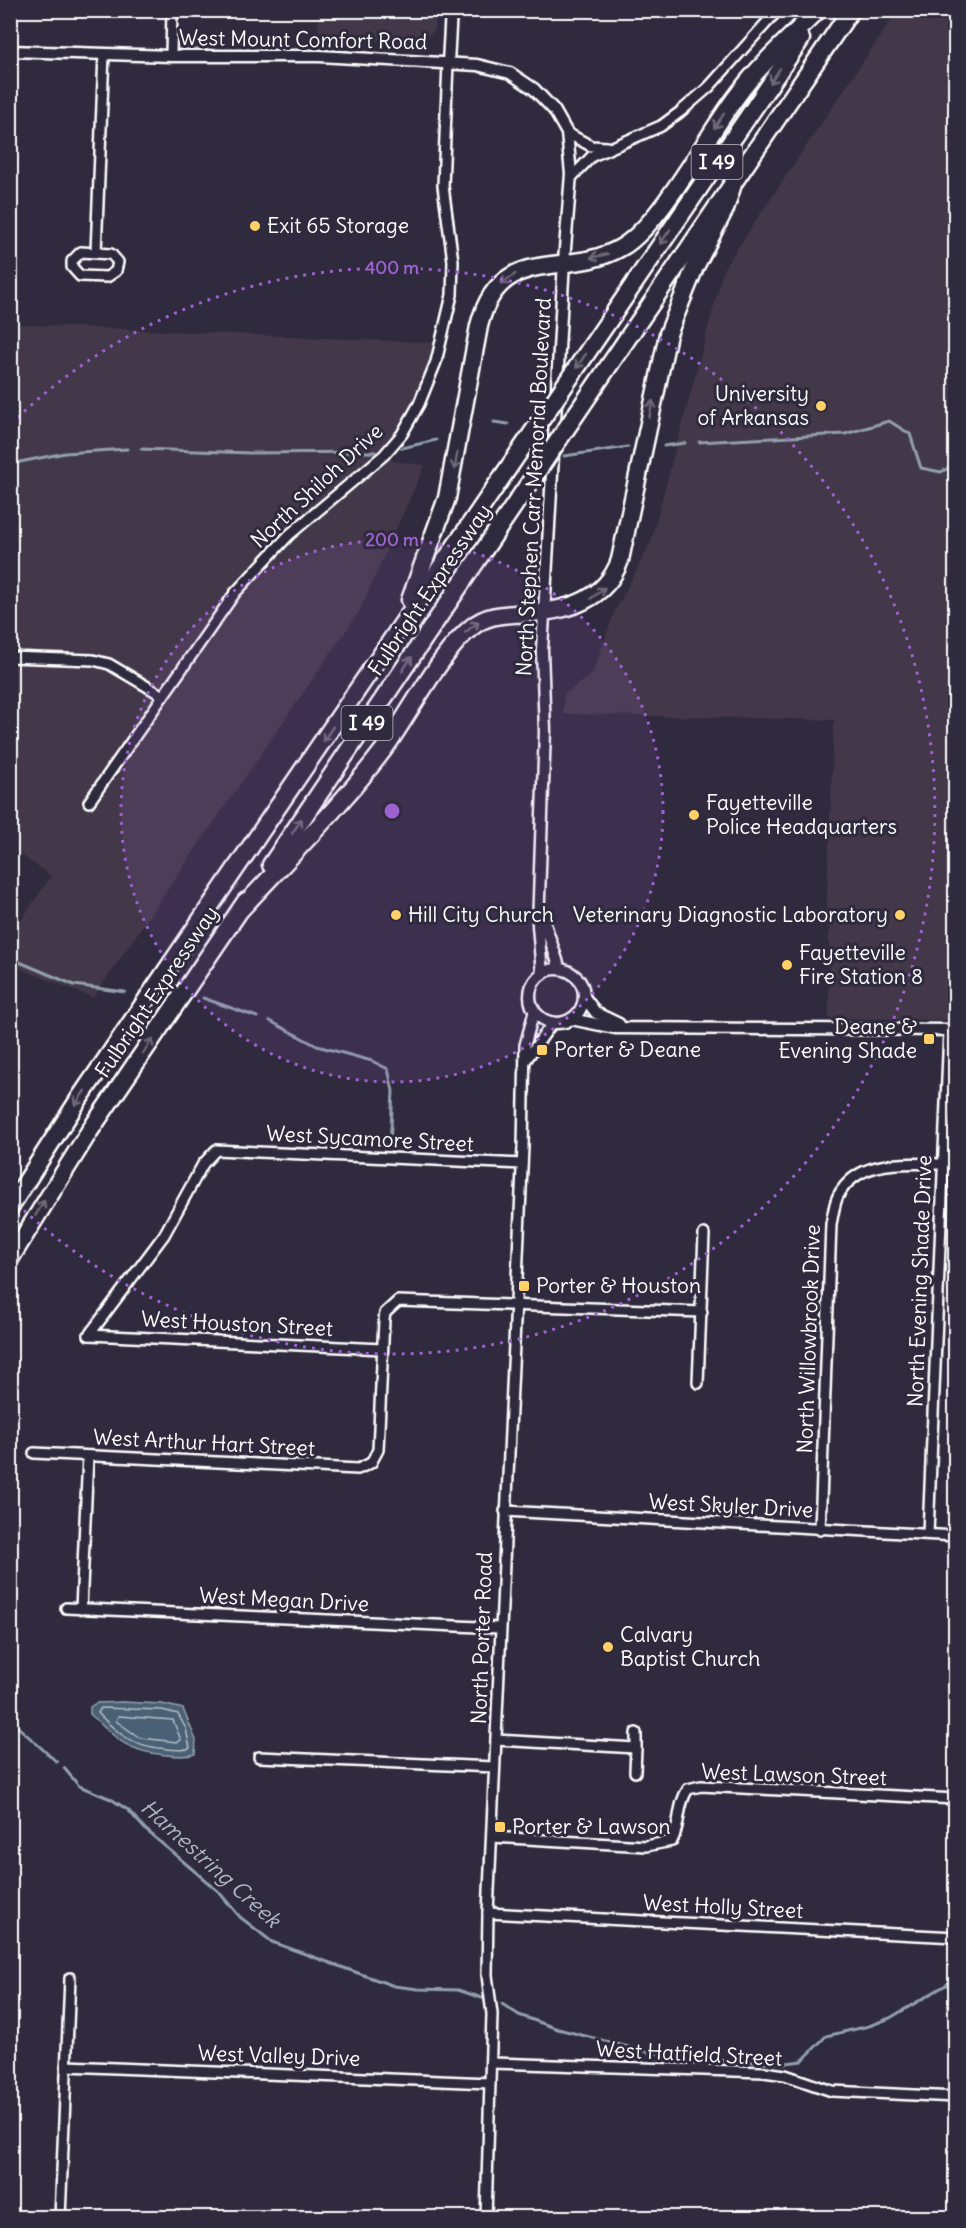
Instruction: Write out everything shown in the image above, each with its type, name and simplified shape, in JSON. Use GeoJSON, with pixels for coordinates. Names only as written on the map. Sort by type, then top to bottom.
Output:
{"type":"FeatureCollection","features":[{"type":"Feature","properties":{"kind":"highway"},"geometry":{"type":"LineString","coordinates":[[396,634],[439,528],[447,498],[479,326],[487,301],[495,289],[517,273],[564,261],[609,254],[623,247],[644,229],[736,96],[753,75],[819,10]]}},
{"type":"Feature","properties":{"kind":"highway","name":"Fulbright Expressway"},"geometry":{"type":"LineString","coordinates":[[10,1207],[79,1099],[819,10]]}},
{"type":"Feature","properties":{"kind":"highway","name":"Fulbright Expressway"},"geometry":{"type":"LineString","coordinates":[[10,1259],[89,1132],[852,10]]}},
{"type":"Feature","properties":{"kind":"highway"},"geometry":{"type":"LineString","coordinates":[[241,909],[350,792],[385,747],[462,636],[471,627],[491,617],[543,612],[590,599],[603,589],[616,572],[668,334],[695,267],[726,209],[733,184]]}},
{"type":"Feature","properties":{"kind":"street"},"geometry":{"type":"LineString","coordinates":[[171,56],[172,10]]}},
{"type":"Feature","properties":{"kind":"street","name":"North Shiloh Drive"},"geometry":{"type":"LineString","coordinates":[[89,801],[252,573],[305,520],[356,482],[384,455],[402,434],[429,383],[442,342],[453,280],[443,186],[451,10]]}},
{"type":"Feature","properties":{"kind":"street"},"geometry":{"type":"LineString","coordinates":[[571,178],[585,161],[661,126],[681,112],[709,87],[778,10]]}},
{"type":"Feature","properties":{"kind":"street","name":"West Mount Comfort Road"},"geometry":{"type":"LineString","coordinates":[[10,51],[171,56],[301,56],[448,63],[495,68],[523,81],[544,99],[567,133]]}},
{"type":"Feature","properties":{"kind":"street"},"geometry":{"type":"LineString","coordinates":[[96,252],[104,54]]}},
{"type":"Feature","properties":{"kind":"street"},"geometry":{"type":"LineString","coordinates":[[567,133],[591,146],[609,148]]}},
{"type":"Feature","properties":{"kind":"street","name":"North Stephen Carr Memorial Boulevard"},"geometry":{"type":"LineString","coordinates":[[542,974],[539,915],[545,731],[543,612],[571,178],[567,133]]}},
{"type":"Feature","properties":{"kind":"street"},"geometry":{"type":"LineString","coordinates":[[81,252],[96,252],[106,252],[116,258],[118,267],[113,274],[107,277],[80,276],[74,272],[72,261],[75,255],[81,252]]}},
{"type":"Feature","properties":{"kind":"street"},"geometry":{"type":"LineString","coordinates":[[10,657],[93,660],[109,664],[163,696]]}},
{"type":"Feature","properties":{"kind":"street","name":"North Stephen Carr Memorial Boulevard"},"geometry":{"type":"LineString","coordinates":[[539,915],[545,924],[560,969]]}},
{"type":"Feature","properties":{"kind":"street"},"geometry":{"type":"LineString","coordinates":[[634,1029],[596,1013],[584,997],[579,981],[574,975],[560,969],[542,974],[531,988],[534,1012],[553,1022],[571,1019],[615,1028],[634,1029],[952,1030]]}},
{"type":"Feature","properties":{"kind":"street"},"geometry":{"type":"LineString","coordinates":[[571,1019],[582,1006],[584,997]]}},
{"type":"Feature","properties":{"kind":"street","name":"North Porter Road"},"geometry":{"type":"LineString","coordinates":[[486,2217],[492,2014],[487,1958],[488,1913],[522,1164],[525,1045],[534,1012]]}},
{"type":"Feature","properties":{"kind":"street","name":"North Porter Road"},"geometry":{"type":"LineString","coordinates":[[526,1060],[540,1036],[553,1022]]}},
{"type":"Feature","properties":{"kind":"street","name":"North Evening Shade Drive"},"geometry":{"type":"LineString","coordinates":[[928,1534],[943,1164],[952,1030]]}},
{"type":"Feature","properties":{"kind":"street","name":"West Sycamore Street"},"geometry":{"type":"LineString","coordinates":[[89,1335],[164,1235],[202,1164],[216,1150],[522,1164]]}},
{"type":"Feature","properties":{"kind":"street","name":"North Willowbrook Drive"},"geometry":{"type":"LineString","coordinates":[[820,1530],[831,1224],[838,1197],[856,1175],[884,1163],[943,1164]]}},
{"type":"Feature","properties":{"kind":"street"},"geometry":{"type":"LineString","coordinates":[[698,1383],[704,1234]]}},
{"type":"Feature","properties":{"kind":"street"},"geometry":{"type":"LineString","coordinates":[[382,1349],[384,1320],[391,1306],[398,1301],[515,1303],[702,1312]]}},
{"type":"Feature","properties":{"kind":"street","name":"West Houston Street"},"geometry":{"type":"LineString","coordinates":[[89,1335],[382,1349]]}},
{"type":"Feature","properties":{"kind":"street","name":"West Arthur Hart Street"},"geometry":{"type":"LineString","coordinates":[[34,1453],[358,1469],[371,1463],[378,1450],[382,1349]]}},
{"type":"Feature","properties":{"kind":"street"},"geometry":{"type":"LineString","coordinates":[[81,1609],[88,1456]]}},
{"type":"Feature","properties":{"kind":"street","name":"West Skyler Drive"},"geometry":{"type":"LineString","coordinates":[[505,1511],[956,1536]]}},
{"type":"Feature","properties":{"kind":"street","name":"West Megan Drive"},"geometry":{"type":"LineString","coordinates":[[66,1608],[500,1628]]}},
{"type":"Feature","properties":{"kind":"street"},"geometry":{"type":"LineString","coordinates":[[634,1772],[636,1733]]}},
{"type":"Feature","properties":{"kind":"street"},"geometry":{"type":"LineString","coordinates":[[495,1740],[636,1748]]}},
{"type":"Feature","properties":{"kind":"street"},"geometry":{"type":"LineString","coordinates":[[259,1757],[494,1767]]}},
{"type":"Feature","properties":{"kind":"street","name":"West Lawson Street"},"geometry":{"type":"LineString","coordinates":[[492,1837],[659,1845],[672,1841],[678,1830],[681,1800],[688,1789],[701,1786],[956,1799]]}},
{"type":"Feature","properties":{"kind":"street","name":"West Holly Street"},"geometry":{"type":"LineString","coordinates":[[488,1913],[956,1937]]}},
{"type":"Feature","properties":{"kind":"street"},"geometry":{"type":"LineString","coordinates":[[60,2217],[70,1978]]}},
{"type":"Feature","properties":{"kind":"street","name":"West Hatfield Street"},"geometry":{"type":"LineString","coordinates":[[491,2063],[764,2072],[785,2075],[832,2091],[956,2097]]}},
{"type":"Feature","properties":{"kind":"street","name":"West Valley Drive"},"geometry":{"type":"LineString","coordinates":[[66,2066],[490,2083]]}},
{"type":"Feature","properties":{"kind":"shaded area"},"geometry":{"type":"Polygon","coordinates":[[[319,11],[436,11],[435,30],[422,42],[318,39],[319,11]]]}},
{"type":"Feature","properties":{"kind":"shaded area","name":"University of Arkansas"},"geometry":{"type":"Polygon","coordinates":[[[897,11],[955,11],[955,1020],[829,1018],[829,918],[826,918],[834,720],[563,714],[564,694],[592,674],[615,611],[650,544],[724,268],[897,11]]]}},
{"type":"Feature","properties":{"kind":"shaded area"},"geometry":{"type":"Polygon","coordinates":[[[11,324],[441,343],[419,404],[380,459],[425,465],[359,612],[93,998],[11,965],[11,935],[51,876],[11,848],[11,324]]]}},
{"type":"Feature","properties":{"kind":"water"},"geometry":{"type":"Polygon","coordinates":[[[96,1703],[162,1704],[183,1709],[196,1740],[195,1754],[166,1755],[132,1748],[116,1738],[90,1714],[90,1707],[96,1703]]]}},
{"type":"Feature","properties":{"kind":"waterway"},"geometry":{"type":"LineString","coordinates":[[699,442],[845,434],[889,421],[910,434],[921,468],[941,472],[956,464]]}},
{"type":"Feature","properties":{"kind":"waterway"},"geometry":{"type":"LineString","coordinates":[[494,422],[508,424]]}},
{"type":"Feature","properties":{"kind":"waterway"},"geometry":{"type":"LineString","coordinates":[[402,448],[436,440]]}},
{"type":"Feature","properties":{"kind":"waterway"},"geometry":{"type":"LineString","coordinates":[[664,446],[685,443]]}},
{"type":"Feature","properties":{"kind":"waterway"},"geometry":{"type":"LineString","coordinates":[[564,456],[628,447]]}},
{"type":"Feature","properties":{"kind":"waterway"},"geometry":{"type":"LineString","coordinates":[[10,464],[65,453],[127,449]]}},
{"type":"Feature","properties":{"kind":"waterway"},"geometry":{"type":"LineString","coordinates":[[141,449],[250,453],[375,452]]}},
{"type":"Feature","properties":{"kind":"waterway"},"geometry":{"type":"LineString","coordinates":[[10,958],[74,985],[125,992]]}},
{"type":"Feature","properties":{"kind":"waterway"},"geometry":{"type":"LineString","coordinates":[[203,998],[257,1017]]}},
{"type":"Feature","properties":{"kind":"waterway"},"geometry":{"type":"LineString","coordinates":[[270,1021],[317,1046],[372,1061],[388,1069],[393,1091],[390,1146]]}},
{"type":"Feature","properties":{"kind":"waterway","name":"Hamestring Creek"},"geometry":{"type":"LineString","coordinates":[[10,1720],[57,1762]]}},
{"type":"Feature","properties":{"kind":"waterway","name":"Hamestring Creek"},"geometry":{"type":"LineString","coordinates":[[64,1768],[79,1786],[111,1799],[128,1810],[146,1830],[218,1891],[240,1917],[272,1942],[394,1986],[458,1990],[485,1999]]}},
{"type":"Feature","properties":{"kind":"waterway","name":"Hamestring Creek"},"geometry":{"type":"LineString","coordinates":[[502,2004],[519,2015],[558,2029],[652,2053],[712,2060],[786,2063],[802,2061],[826,2036],[869,2026],[890,2018],[956,1979]]}},
{"type":"Feature","properties":{"kind":"place","name":"Exit 65 Storage"},"geometry":{"type":"Point","coordinates":[255,226]}},
{"type":"Feature","properties":{"kind":"place","name":"University of Arkansas"},"geometry":{"type":"Point","coordinates":[821,406]}},
{"type":"Feature","properties":{"kind":"place","name":"Fayetteville Police Headquarters"},"geometry":{"type":"Point","coordinates":[694,815]}},
{"type":"Feature","properties":{"kind":"place","name":"Hill City Church"},"geometry":{"type":"Point","coordinates":[396,915]}},
{"type":"Feature","properties":{"kind":"place","name":"Veterinary Diagnostic Laboratory"},"geometry":{"type":"Point","coordinates":[900,915]}},
{"type":"Feature","properties":{"kind":"place","name":"Fayetteville Fire Station 8"},"geometry":{"type":"Point","coordinates":[787,965]}},
{"type":"Feature","properties":{"kind":"place","name":"Deane & Evening Shade"},"geometry":{"type":"Point","coordinates":[929,1039]}},
{"type":"Feature","properties":{"kind":"place","name":"Porter & Deane"},"geometry":{"type":"Point","coordinates":[542,1050]}},
{"type":"Feature","properties":{"kind":"place","name":"Porter & Houston"},"geometry":{"type":"Point","coordinates":[524,1286]}},
{"type":"Feature","properties":{"kind":"place","name":"Calvary Baptist Church"},"geometry":{"type":"Point","coordinates":[608,1647]}},
{"type":"Feature","properties":{"kind":"place","name":"Porter & Lawson"},"geometry":{"type":"Point","coordinates":[500,1827]}}]}
